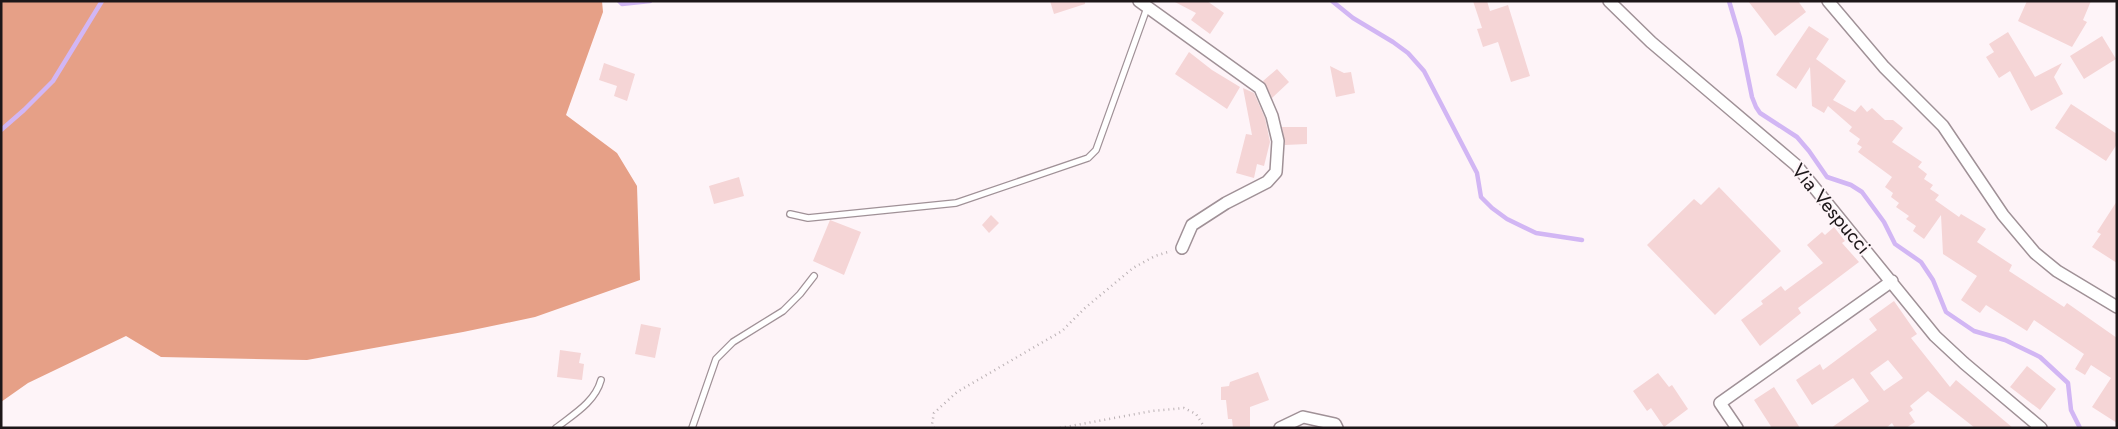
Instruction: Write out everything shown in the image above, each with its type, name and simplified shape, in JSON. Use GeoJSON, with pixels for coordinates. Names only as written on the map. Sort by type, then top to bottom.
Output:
{"type":"FeatureCollection","features":[{"type":"Feature","properties":{"kind":"street","name":"Via Vespucci"},"geometry":{"type":"LineString","coordinates":[[1609,1],[1651,42],[1796,165],[1935,336],[2041,428]]}},
{"type":"Feature","properties":{"kind":"street"},"geometry":{"type":"LineString","coordinates":[[1828,1],[1884,67],[1943,126],[2003,215],[2035,253],[2057,272],[2117,306]]}},
{"type":"Feature","properties":{"kind":"street"},"geometry":{"type":"LineString","coordinates":[[1143,5],[1260,88],[1272,116],[1278,141],[1276,172],[1267,182],[1226,203],[1192,225],[1182,248]]}},
{"type":"Feature","properties":{"kind":"street"},"geometry":{"type":"LineString","coordinates":[[1737,428],[1720,403],[1892,281]]}},
{"type":"Feature","properties":{"kind":"street"},"geometry":{"type":"LineString","coordinates":[[1280,428],[1304,417],[1335,424],[1337,428]]}},
{"type":"Feature","properties":{"kind":"lane"},"geometry":{"type":"LineString","coordinates":[[790,214],[808,218],[956,203],[1088,158],[1096,150],[1143,5]]}},
{"type":"Feature","properties":{"kind":"lane"},"geometry":{"type":"LineString","coordinates":[[692,428],[716,359],[733,342],[783,311],[814,276]]}},
{"type":"Feature","properties":{"kind":"lane"},"geometry":{"type":"LineString","coordinates":[[556,428],[591,399],[598,390],[601,380]]}},
{"type":"Feature","properties":{"kind":"path"},"geometry":{"type":"LineString","coordinates":[[934,428],[932,424],[934,413],[957,392],[1062,331],[1085,308],[1133,268],[1155,256],[1182,248]]}},
{"type":"Feature","properties":{"kind":"path"},"geometry":{"type":"LineString","coordinates":[[1060,428],[1152,411],[1184,408],[1196,414],[1205,428]]}},
{"type":"Feature","properties":{"kind":"shaded area"},"geometry":{"type":"Polygon","coordinates":[[[1,1],[602,1],[603,12],[566,115],[617,153],[637,186],[640,280],[535,317],[307,360],[161,357],[126,336],[28,383],[1,402],[1,1]]]}},
{"type":"Feature","properties":{"kind":"building"},"geometry":{"type":"Polygon","coordinates":[[[1050,1],[1085,1],[1085,4],[1054,14],[1050,1]]]}},
{"type":"Feature","properties":{"kind":"building"},"geometry":{"type":"Polygon","coordinates":[[[1173,1],[1207,1],[1224,13],[1210,34],[1191,20],[1196,13],[1173,1]]]}},
{"type":"Feature","properties":{"kind":"building"},"geometry":{"type":"Polygon","coordinates":[[[1473,1],[1487,1],[1490,11],[1508,5],[1530,76],[1511,82],[1498,42],[1483,47],[1477,29],[1482,28],[1473,1]]]}},
{"type":"Feature","properties":{"kind":"building"},"geometry":{"type":"Polygon","coordinates":[[[1748,1],[1798,1],[1806,12],[1775,36],[1748,1]]]}},
{"type":"Feature","properties":{"kind":"building"},"geometry":{"type":"Polygon","coordinates":[[[2027,1],[2091,1],[2083,20],[2087,22],[2072,47],[2018,21],[2027,1]]]}},
{"type":"Feature","properties":{"kind":"building"},"geometry":{"type":"Polygon","coordinates":[[[1809,26],[1829,39],[1816,59],[1846,81],[1833,100],[1855,112],[1861,105],[1867,112],[1872,108],[1885,120],[1893,120],[1903,128],[1892,142],[1922,162],[1918,167],[1927,174],[1924,179],[1933,185],[1930,189],[1939,195],[1935,200],[1959,217],[1961,214],[1986,229],[1977,242],[2012,265],[2009,271],[2064,307],[2067,303],[2117,338],[2117,423],[2092,407],[2111,378],[2091,365],[2085,375],[2075,369],[2084,354],[2034,320],[2027,331],[1986,305],[1980,313],[1961,300],[1977,276],[1943,254],[1941,215],[1924,239],[1913,231],[1916,226],[1906,219],[1909,216],[1896,207],[1899,203],[1891,197],[1893,193],[1885,187],[1892,177],[1858,152],[1862,147],[1857,144],[1860,139],[1849,131],[1852,127],[1828,106],[1824,113],[1812,106],[1810,67],[1796,89],[1776,75],[1809,26]]]}},
{"type":"Feature","properties":{"kind":"building"},"geometry":{"type":"Polygon","coordinates":[[[2008,32],[2035,77],[2062,63],[2054,77],[2063,94],[2031,111],[2010,71],[1999,78],[1986,57],[1994,52],[1989,44],[2008,32]]]}},
{"type":"Feature","properties":{"kind":"building"},"geometry":{"type":"Polygon","coordinates":[[[2102,36],[2116,59],[2084,79],[2070,56],[2102,36]]]}},
{"type":"Feature","properties":{"kind":"building"},"geometry":{"type":"Polygon","coordinates":[[[1189,52],[1212,70],[1240,87],[1227,109],[1175,74],[1189,52]]]}},
{"type":"Feature","properties":{"kind":"building"},"geometry":{"type":"Polygon","coordinates":[[[604,63],[635,74],[627,101],[614,96],[617,86],[599,80],[604,63]]]}},
{"type":"Feature","properties":{"kind":"building"},"geometry":{"type":"Polygon","coordinates":[[[1330,66],[1344,73],[1351,72],[1355,93],[1336,97],[1330,66]]]}},
{"type":"Feature","properties":{"kind":"building"},"geometry":{"type":"Polygon","coordinates":[[[1277,69],[1289,82],[1272,98],[1263,81],[1277,69]]]}},
{"type":"Feature","properties":{"kind":"building"},"geometry":{"type":"Polygon","coordinates":[[[1243,88],[1254,93],[1265,118],[1270,142],[1264,166],[1257,164],[1254,178],[1236,173],[1246,134],[1252,135],[1243,88]]]}},
{"type":"Feature","properties":{"kind":"building"},"geometry":{"type":"Polygon","coordinates":[[[2071,104],[2117,134],[2117,144],[2106,161],[2055,128],[2071,104]]]}},
{"type":"Feature","properties":{"kind":"building"},"geometry":{"type":"Polygon","coordinates":[[[1282,127],[1307,127],[1307,144],[1285,145],[1282,127]]]}},
{"type":"Feature","properties":{"kind":"building"},"geometry":{"type":"Polygon","coordinates":[[[739,177],[744,196],[714,204],[709,186],[739,177]]]}},
{"type":"Feature","properties":{"kind":"building"},"geometry":{"type":"Polygon","coordinates":[[[1719,187],[1781,251],[1715,315],[1647,245],[1694,199],[1701,205],[1719,187]]]}},
{"type":"Feature","properties":{"kind":"building"},"geometry":{"type":"Polygon","coordinates":[[[2117,201],[2117,263],[2092,247],[2101,234],[2097,232],[2117,201]]]}},
{"type":"Feature","properties":{"kind":"building"},"geometry":{"type":"Polygon","coordinates":[[[991,215],[999,223],[989,233],[982,225],[991,215]]]}},
{"type":"Feature","properties":{"kind":"building"},"geometry":{"type":"Polygon","coordinates":[[[830,220],[861,232],[844,275],[813,261],[830,220]]]}},
{"type":"Feature","properties":{"kind":"building"},"geometry":{"type":"Polygon","coordinates":[[[1834,227],[1845,241],[1842,243],[1859,262],[1798,308],[1801,313],[1760,346],[1741,320],[1763,304],[1761,301],[1781,286],[1785,291],[1823,263],[1807,245],[1822,232],[1825,235],[1834,227]]]}},
{"type":"Feature","properties":{"kind":"building"},"geometry":{"type":"Polygon","coordinates":[[[1894,301],[1917,334],[1911,338],[1950,387],[1956,380],[2013,428],[1975,428],[1928,391],[1910,406],[1913,410],[1909,413],[1915,422],[1906,428],[1895,428],[1892,423],[1886,428],[1831,428],[1869,401],[1853,378],[1812,405],[1796,380],[1820,364],[1823,370],[1877,330],[1869,319],[1894,301]],[[1888,360],[1870,373],[1884,391],[1903,378],[1888,360]]]}},
{"type":"Feature","properties":{"kind":"building"},"geometry":{"type":"Polygon","coordinates":[[[641,324],[661,328],[655,358],[635,354],[641,324]]]}},
{"type":"Feature","properties":{"kind":"building"},"geometry":{"type":"Polygon","coordinates":[[[560,350],[581,353],[579,363],[584,364],[582,380],[557,377],[560,350]]]}},
{"type":"Feature","properties":{"kind":"building"},"geometry":{"type":"Polygon","coordinates":[[[2027,366],[2056,389],[2040,410],[2010,387],[2027,366]]]}},
{"type":"Feature","properties":{"kind":"building"},"geometry":{"type":"Polygon","coordinates":[[[1258,372],[1269,400],[1250,407],[1250,428],[1233,428],[1232,419],[1228,419],[1226,400],[1221,400],[1221,387],[1229,386],[1230,382],[1258,372]]]}},
{"type":"Feature","properties":{"kind":"building"},"geometry":{"type":"Polygon","coordinates":[[[1658,373],[1669,387],[1672,385],[1688,409],[1664,427],[1651,408],[1647,411],[1633,391],[1658,373]]]}},
{"type":"Feature","properties":{"kind":"building"},"geometry":{"type":"Polygon","coordinates":[[[1774,387],[1800,428],[1772,428],[1754,400],[1774,387]]]}},
{"type":"Feature","properties":{"kind":"waterway"},"geometry":{"type":"LineString","coordinates":[[1,130],[53,81],[102,1]]}},
{"type":"Feature","properties":{"kind":"waterway"},"geometry":{"type":"LineString","coordinates":[[619,1],[622,4],[650,1]]}},
{"type":"Feature","properties":{"kind":"waterway"},"geometry":{"type":"LineString","coordinates":[[1332,1],[1353,18],[1408,53],[1424,71],[1477,173],[1481,197],[1492,208],[1507,219],[1536,233],[1582,240]]}},
{"type":"Feature","properties":{"kind":"waterway"},"geometry":{"type":"LineString","coordinates":[[1729,1],[1740,38],[1752,97],[1760,113],[1797,137],[1827,177],[1851,185],[1862,192],[1884,222],[1895,244],[1921,262],[1933,280],[1946,312],[1974,331],[2005,340],[2040,357],[2068,383],[2071,410],[2080,428]]}}]}
